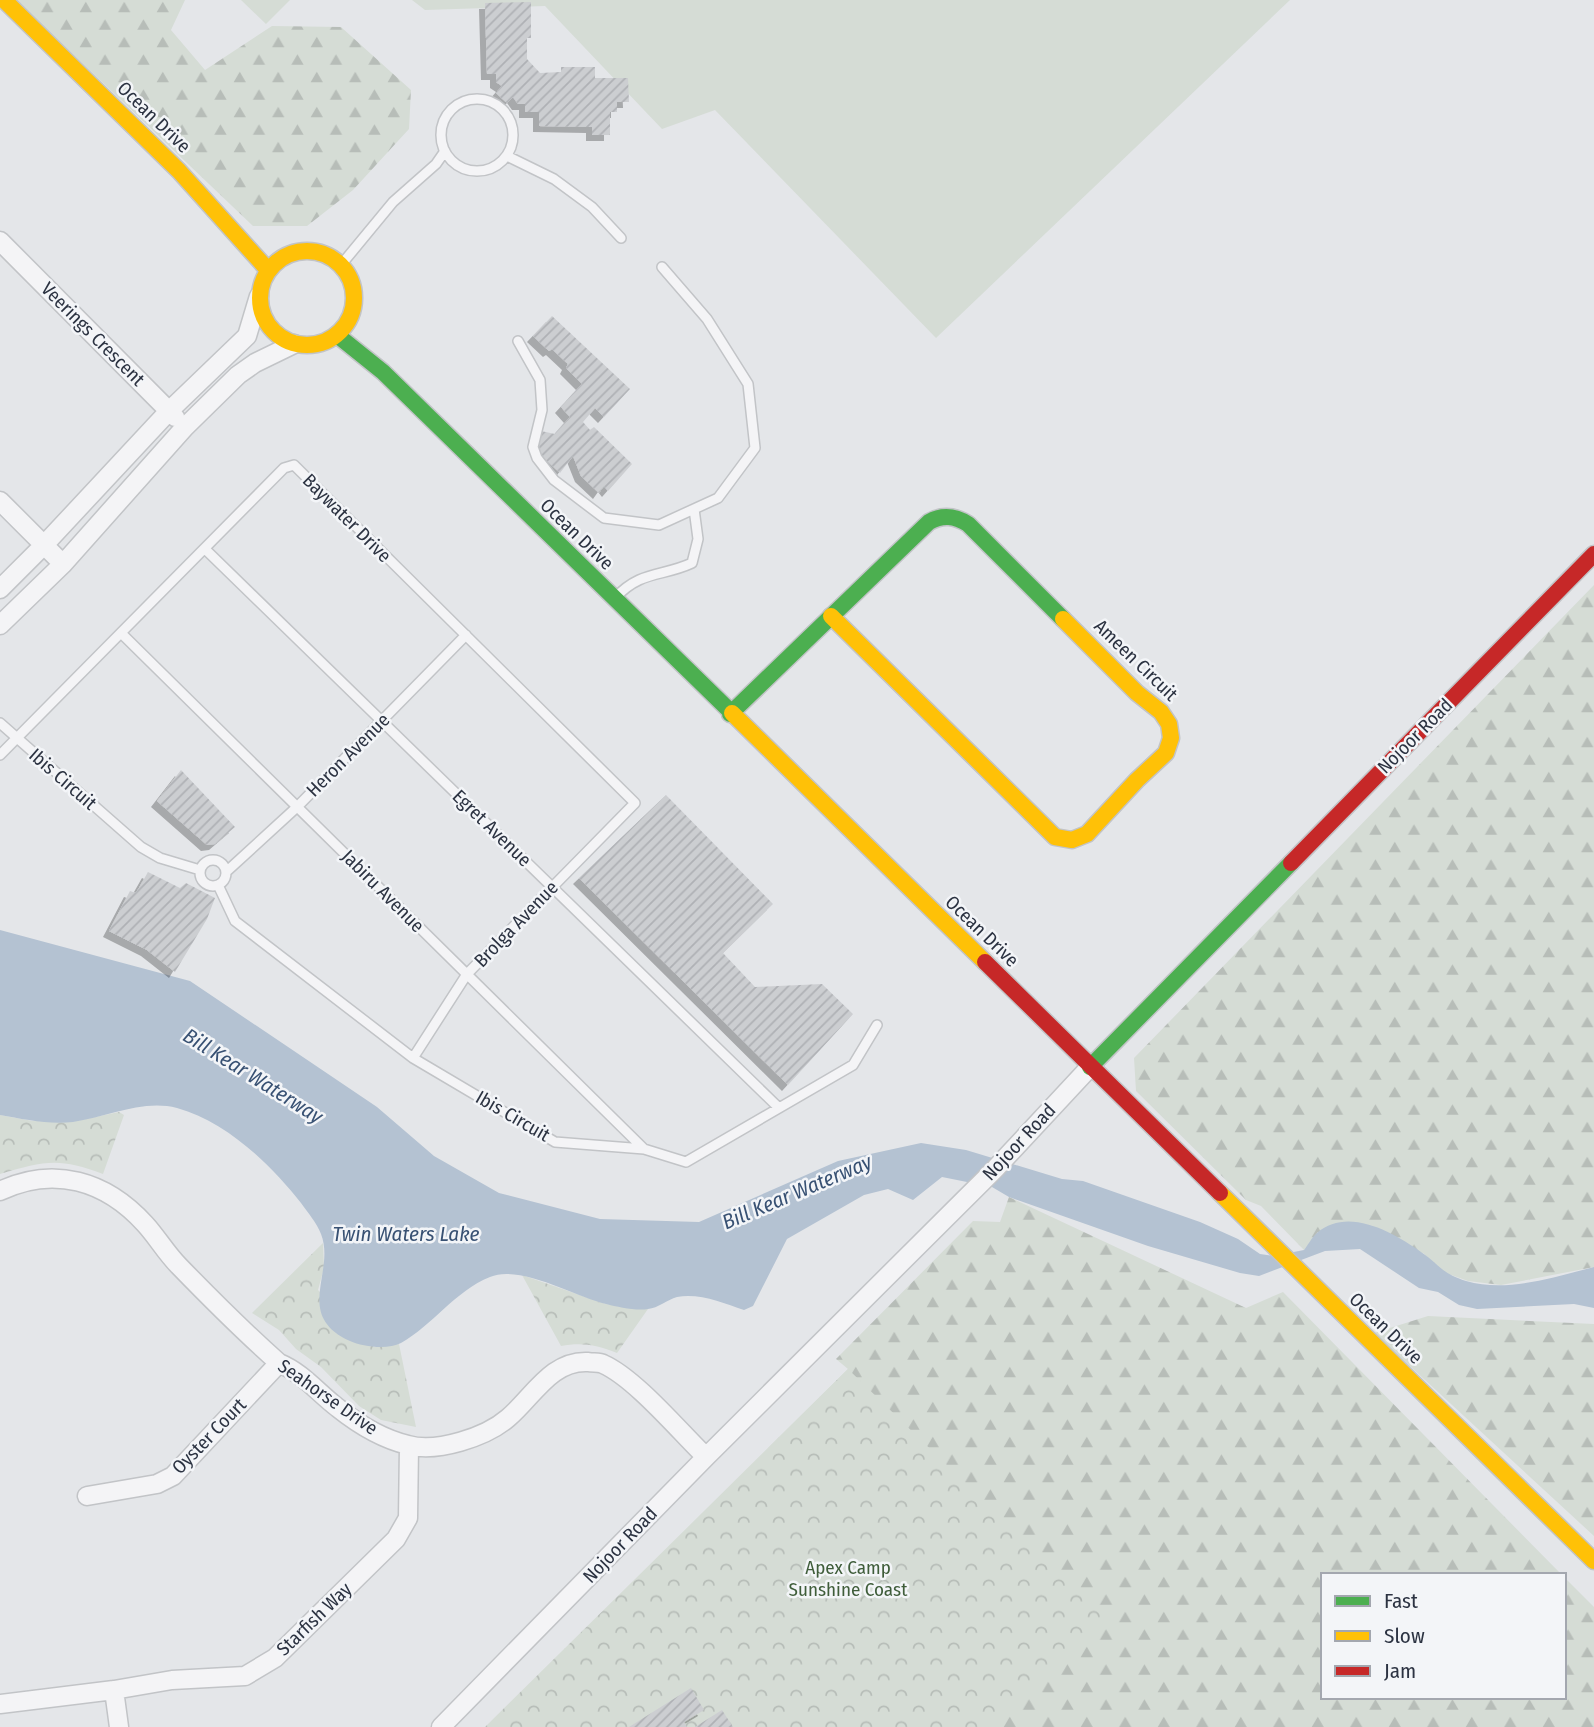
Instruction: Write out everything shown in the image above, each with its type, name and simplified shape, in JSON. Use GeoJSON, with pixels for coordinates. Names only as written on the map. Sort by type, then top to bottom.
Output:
{"type":"FeatureCollection","features":[{"type":"Feature","properties":{"kind":"street","name":"Ocean Drive"},"geometry":{"type":"LineString","coordinates":[[4,0],[179,171],[268,270]]}},
{"type":"Feature","properties":{"kind":"street","name":"Veerings Crescent"},"geometry":{"type":"LineString","coordinates":[[0,241],[185,427]]}},
{"type":"Feature","properties":{"kind":"street"},"geometry":{"type":"LineString","coordinates":[[0,589],[169,411],[247,336],[261,282],[280,258],[303,251],[327,256],[341,265],[350,278],[354,293],[353,309],[347,323],[337,335],[324,343],[309,346],[294,344],[275,334],[262,317],[259,296]]}},
{"type":"Feature","properties":{"kind":"street","name":"Ocean Drive"},"geometry":{"type":"LineString","coordinates":[[337,335],[383,372],[1594,1561]]}},
{"type":"Feature","properties":{"kind":"street"},"geometry":{"type":"LineString","coordinates":[[0,625],[63,564],[185,427],[238,375],[255,363],[294,344]]}},
{"type":"Feature","properties":{"kind":"street"},"geometry":{"type":"LineString","coordinates":[[0,501],[63,564]]}},
{"type":"Feature","properties":{"kind":"street","name":"Ameen Circuit"},"geometry":{"type":"LineString","coordinates":[[730,714],[831,616],[866,584],[929,522],[943,516],[959,518],[968,524],[1137,693],[1161,712],[1170,724],[1169,746],[1162,758],[1137,780],[1087,834],[1072,840],[1055,837],[831,616]]}},
{"type":"Feature","properties":{"kind":"street","name":"Nojoor Road"},"geometry":{"type":"LineString","coordinates":[[441,1727],[706,1457],[996,1168],[1090,1067],[1594,554]]}},
{"type":"Feature","properties":{"kind":"street","name":"Seahorse Drive"},"geometry":{"type":"LineString","coordinates":[[0,1191],[33,1179],[54,1178],[76,1181],[116,1197],[144,1224],[176,1263],[279,1363],[295,1370],[337,1408],[370,1430],[409,1446],[443,1446],[479,1436],[507,1419],[554,1372],[577,1362],[602,1363],[630,1381],[706,1457]]}},
{"type":"Feature","properties":{"kind":"street","name":"Oyster Court"},"geometry":{"type":"LineString","coordinates":[[87,1496],[158,1484],[173,1476],[279,1363]]}},
{"type":"Feature","properties":{"kind":"street","name":"Starfish Way"},"geometry":{"type":"LineString","coordinates":[[0,1704],[172,1680],[245,1676],[275,1658],[397,1539],[408,1518],[409,1446]]}},
{"type":"Feature","properties":{"kind":"street"},"geometry":{"type":"LineString","coordinates":[[114,1690],[119,1727]]}},
{"type":"Feature","properties":{"kind":"lane"},"geometry":{"type":"LineString","coordinates":[[480,100],[497,106],[510,120],[513,138],[507,156],[493,168],[475,171],[457,165],[445,151],[441,133],[447,115],[461,103],[480,100]]}},
{"type":"Feature","properties":{"kind":"lane"},"geometry":{"type":"LineString","coordinates":[[341,265],[394,202],[436,164],[445,151]]}},
{"type":"Feature","properties":{"kind":"lane"},"geometry":{"type":"LineString","coordinates":[[507,156],[554,179],[592,207],[621,238]]}},
{"type":"Feature","properties":{"kind":"lane"},"geometry":{"type":"LineString","coordinates":[[518,341],[540,380],[542,410],[533,447],[554,480],[604,518],[659,526],[718,498],[755,447],[748,384],[707,319],[662,267]]}},
{"type":"Feature","properties":{"kind":"lane","name":"Baywater Drive"},"geometry":{"type":"LineString","coordinates":[[0,755],[284,468],[294,465],[635,803]]}},
{"type":"Feature","properties":{"kind":"lane"},"geometry":{"type":"LineString","coordinates":[[614,599],[628,584],[650,574],[676,570],[692,563],[698,539],[694,509]]}},
{"type":"Feature","properties":{"kind":"lane","name":"Egret Avenue"},"geometry":{"type":"LineString","coordinates":[[205,549],[778,1107]]}},
{"type":"Feature","properties":{"kind":"lane","name":"Jabiru Avenue"},"geometry":{"type":"LineString","coordinates":[[121,633],[644,1149]]}},
{"type":"Feature","properties":{"kind":"lane","name":"Heron Avenue"},"geometry":{"type":"LineString","coordinates":[[226,872],[297,807],[466,635]]}},
{"type":"Feature","properties":{"kind":"lane","name":"Ibis Circuit"},"geometry":{"type":"LineString","coordinates":[[0,723],[141,847],[160,858],[200,870]]}},
{"type":"Feature","properties":{"kind":"lane","name":"Brolga Avenue"},"geometry":{"type":"LineString","coordinates":[[413,1058],[467,974],[635,803]]}},
{"type":"Feature","properties":{"kind":"lane"},"geometry":{"type":"LineString","coordinates":[[214,860],[221,863],[226,872],[225,879],[218,886],[204,883],[200,870],[206,862],[214,860]]}},
{"type":"Feature","properties":{"kind":"lane","name":"Ibis Circuit"},"geometry":{"type":"LineString","coordinates":[[218,886],[235,921],[413,1058],[555,1142],[644,1149],[686,1162],[853,1065],[877,1025]]}},
{"type":"Feature","properties":{"kind":"green space"},"geometry":{"type":"Polygon","coordinates":[[[16,0],[185,0],[171,30],[205,70],[272,26],[341,27],[411,90],[409,129],[353,190],[307,226],[253,226],[16,0]]]}},
{"type":"Feature","properties":{"kind":"green space"},"geometry":{"type":"Polygon","coordinates":[[[241,0],[290,0],[266,24],[241,0]]]}},
{"type":"Feature","properties":{"kind":"green space"},"geometry":{"type":"Polygon","coordinates":[[[412,0],[1290,0],[936,338],[715,110],[662,129],[545,6],[425,10],[412,0]]]}},
{"type":"Feature","properties":{"kind":"green space"},"geometry":{"type":"Polygon","coordinates":[[[1594,585],[1594,1267],[1501,1285],[1468,1281],[1443,1272],[1423,1253],[1318,1232],[1304,1250],[1261,1206],[1246,1200],[1136,1091],[1134,1058],[1594,585]]]}},
{"type":"Feature","properties":{"kind":"green space"},"geometry":{"type":"Polygon","coordinates":[[[119,1112],[124,1115],[103,1174],[75,1165],[52,1163],[0,1174],[0,1115],[33,1121],[71,1122],[119,1112]]]}},
{"type":"Feature","properties":{"kind":"green space"},"geometry":{"type":"Polygon","coordinates":[[[1009,1197],[1246,1308],[1283,1292],[1560,1573],[1321,1573],[1321,1699],[1566,1699],[1566,1579],[1594,1607],[1594,1727],[857,1727],[768,1448],[848,1369],[836,1359],[973,1221],[1000,1222],[1009,1197]]]}},
{"type":"Feature","properties":{"kind":"green space"},"geometry":{"type":"Polygon","coordinates":[[[323,1243],[324,1268],[318,1290],[374,1347],[399,1344],[416,1427],[381,1420],[359,1406],[321,1367],[296,1349],[279,1330],[252,1313],[323,1243]]]}},
{"type":"Feature","properties":{"kind":"green space"},"geometry":{"type":"Polygon","coordinates":[[[522,1275],[606,1304],[648,1309],[617,1353],[589,1345],[561,1346],[522,1275]]]}},
{"type":"Feature","properties":{"kind":"green space"},"geometry":{"type":"Polygon","coordinates":[[[1428,1316],[1594,1324],[1594,1536],[1374,1333],[1428,1316]]]}},
{"type":"Feature","properties":{"kind":"green space","name":"Apex Camp Sunshine Coast"},"geometry":{"type":"Polygon","coordinates":[[[848,1369],[1103,1617],[995,1727],[485,1727],[848,1369]]]}},
{"type":"Feature","properties":{"kind":"water","name":"Twin Waters Lake"},"geometry":{"type":"Polygon","coordinates":[[[0,930],[190,981],[377,1107],[434,1156],[499,1193],[600,1219],[699,1222],[838,1161],[921,1143],[966,1150],[1062,1179],[1083,1181],[1200,1222],[1238,1239],[1260,1254],[1273,1256],[1304,1250],[1315,1235],[1329,1225],[1356,1222],[1398,1237],[1451,1275],[1466,1281],[1514,1284],[1594,1267],[1594,1308],[1574,1304],[1477,1309],[1459,1305],[1438,1292],[1419,1288],[1360,1249],[1325,1251],[1259,1276],[1240,1273],[1148,1246],[1009,1197],[992,1187],[942,1177],[913,1200],[888,1189],[864,1195],[787,1239],[753,1306],[744,1310],[694,1296],[677,1297],[652,1308],[627,1308],[594,1300],[532,1278],[502,1274],[477,1283],[401,1343],[383,1347],[362,1345],[333,1330],[324,1319],[320,1292],[324,1248],[315,1222],[261,1159],[213,1123],[177,1108],[164,1106],[138,1107],[64,1123],[0,1115],[0,930]]]}},
{"type":"Feature","properties":{"kind":"building"},"geometry":{"type":"Polygon","coordinates":[[[531,2],[531,38],[527,38],[527,59],[540,73],[561,72],[561,67],[595,67],[595,78],[628,78],[629,102],[617,102],[617,112],[610,112],[610,135],[592,135],[592,127],[539,126],[539,112],[525,112],[525,104],[518,104],[513,97],[507,103],[496,93],[502,86],[496,82],[496,74],[487,74],[485,3],[531,2]]]}},
{"type":"Feature","properties":{"kind":"building"},"geometry":{"type":"Polygon","coordinates":[[[552,316],[630,389],[604,417],[595,408],[583,422],[590,430],[594,427],[632,464],[608,491],[604,486],[599,493],[581,476],[573,456],[560,473],[543,457],[539,449],[541,431],[555,434],[570,417],[561,407],[582,384],[566,368],[568,364],[533,336],[552,316]]]}},
{"type":"Feature","properties":{"kind":"building"},"geometry":{"type":"Polygon","coordinates":[[[181,770],[235,827],[215,844],[207,845],[157,801],[181,770]]]}},
{"type":"Feature","properties":{"kind":"building"},"geometry":{"type":"Polygon","coordinates":[[[666,795],[773,904],[723,953],[755,987],[822,984],[853,1014],[788,1085],[579,878],[666,795]]]}},
{"type":"Feature","properties":{"kind":"building"},"geometry":{"type":"Polygon","coordinates":[[[148,872],[180,888],[186,883],[215,898],[207,919],[175,972],[147,950],[109,931],[130,891],[136,893],[148,872]]]}},
{"type":"Feature","properties":{"kind":"building"},"geometry":{"type":"Polygon","coordinates":[[[691,1688],[704,1710],[684,1722],[687,1727],[629,1727],[691,1688]]]}},
{"type":"Feature","properties":{"kind":"building"},"geometry":{"type":"Polygon","coordinates":[[[722,1710],[733,1727],[695,1727],[722,1710]]]}},
{"type":"Feature","properties":{"kind":"traffic: fast"},"geometry":{"type":"LineString","coordinates":[[337,335],[383,372],[732,713]]}},
{"type":"Feature","properties":{"kind":"traffic: fast"},"geometry":{"type":"LineString","coordinates":[[730,714],[929,522],[939,518],[954,518],[968,524],[1063,619]]}},
{"type":"Feature","properties":{"kind":"traffic: fast"},"geometry":{"type":"LineString","coordinates":[[1090,1067],[1291,863]]}},
{"type":"Feature","properties":{"kind":"traffic: slow"},"geometry":{"type":"LineString","coordinates":[[4,0],[179,171],[268,270]]}},
{"type":"Feature","properties":{"kind":"traffic: slow"},"geometry":{"type":"LineString","coordinates":[[307,251],[325,254],[340,265],[351,280],[354,298],[351,316],[340,331],[325,342],[307,345],[289,342],[274,331],[263,316],[260,298],[263,280],[274,265],[289,254],[307,251]]}},
{"type":"Feature","properties":{"kind":"traffic: slow"},"geometry":{"type":"LineString","coordinates":[[831,616],[1055,837],[1072,840],[1087,834],[1166,753],[1171,738],[1169,724],[1161,712],[1137,693],[1063,619]]}},
{"type":"Feature","properties":{"kind":"traffic: slow"},"geometry":{"type":"LineString","coordinates":[[732,713],[985,962]]}},
{"type":"Feature","properties":{"kind":"traffic: slow"},"geometry":{"type":"LineString","coordinates":[[1220,1193],[1594,1561]]}},
{"type":"Feature","properties":{"kind":"traffic: jam"},"geometry":{"type":"LineString","coordinates":[[1291,863],[1594,554]]}},
{"type":"Feature","properties":{"kind":"traffic: jam"},"geometry":{"type":"LineString","coordinates":[[985,962],[1220,1193]]}},
{"type":"Feature","properties":{"kind":"water label","name":"Bill Kear Waterway"},"geometry":{"type":"Point","coordinates":[253,1076]}},
{"type":"Feature","properties":{"kind":"water label","name":"Bill Kear Waterway"},"geometry":{"type":"Point","coordinates":[797,1192]}}]}
